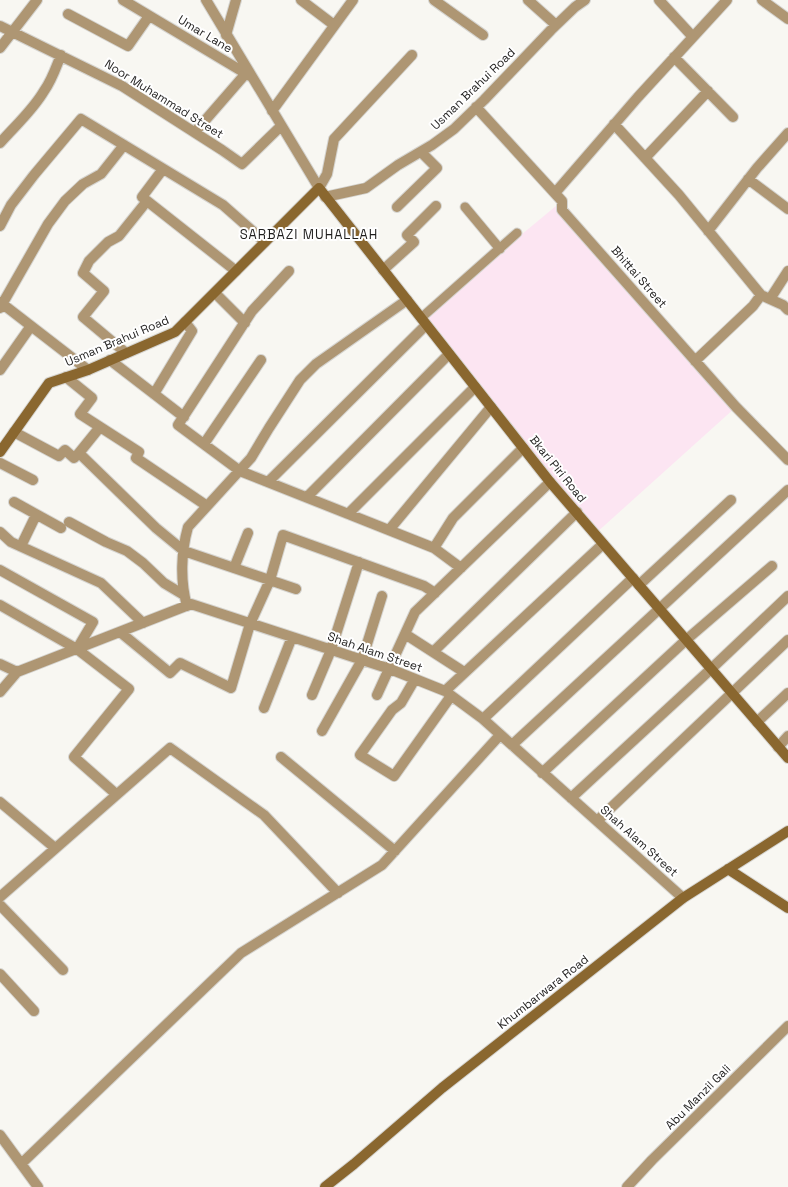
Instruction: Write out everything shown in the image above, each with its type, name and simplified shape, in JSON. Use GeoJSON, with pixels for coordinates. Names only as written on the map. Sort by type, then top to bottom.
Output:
{"type":"FeatureCollection","features":[{"type":"Feature","properties":{"kind":"street"},"geometry":{"type":"LineString","coordinates":[[0,48],[37,0]]}},
{"type":"Feature","properties":{"kind":"street","name":"Umar Lane"},"geometry":{"type":"LineString","coordinates":[[123,0],[248,74]]}},
{"type":"Feature","properties":{"kind":"street"},"geometry":{"type":"LineString","coordinates":[[206,0],[248,74],[319,188],[327,174],[332,156],[334,140],[412,56]]}},
{"type":"Feature","properties":{"kind":"street"},"geometry":{"type":"LineString","coordinates":[[226,35],[236,0]]}},
{"type":"Feature","properties":{"kind":"street"},"geometry":{"type":"LineString","coordinates":[[301,0],[334,26]]}},
{"type":"Feature","properties":{"kind":"street"},"geometry":{"type":"LineString","coordinates":[[272,111],[353,0]]}},
{"type":"Feature","properties":{"kind":"street"},"geometry":{"type":"LineString","coordinates":[[434,0],[484,35]]}},
{"type":"Feature","properties":{"kind":"street"},"geometry":{"type":"LineString","coordinates":[[528,0],[556,25]]}},
{"type":"Feature","properties":{"kind":"street","name":"Usman Brahui Road"},"geometry":{"type":"LineString","coordinates":[[325,197],[366,188],[398,165],[421,152],[454,129],[556,25],[575,7],[585,0]]}},
{"type":"Feature","properties":{"kind":"street"},"geometry":{"type":"LineString","coordinates":[[660,0],[693,37]]}},
{"type":"Feature","properties":{"kind":"street"},"geometry":{"type":"LineString","coordinates":[[555,193],[614,124],[727,0]]}},
{"type":"Feature","properties":{"kind":"street"},"geometry":{"type":"LineString","coordinates":[[762,0],[788,18]]}},
{"type":"Feature","properties":{"kind":"street"},"geometry":{"type":"LineString","coordinates":[[68,14],[128,46],[149,16]]}},
{"type":"Feature","properties":{"kind":"street","name":"Noor Muhammad Street"},"geometry":{"type":"LineString","coordinates":[[0,26],[122,86],[195,132],[242,164],[281,126]]}},
{"type":"Feature","properties":{"kind":"street"},"geometry":{"type":"LineString","coordinates":[[0,142],[44,92],[54,74],[61,55]]}},
{"type":"Feature","properties":{"kind":"street"},"geometry":{"type":"LineString","coordinates":[[674,57],[733,117]]}},
{"type":"Feature","properties":{"kind":"street"},"geometry":{"type":"LineString","coordinates":[[195,132],[248,74]]}},
{"type":"Feature","properties":{"kind":"street"},"geometry":{"type":"LineString","coordinates":[[645,158],[708,92]]}},
{"type":"Feature","properties":{"kind":"street","name":"Bhittai Street"},"geometry":{"type":"LineString","coordinates":[[476,108],[562,201],[562,210],[695,361],[736,407],[788,460]]}},
{"type":"Feature","properties":{"kind":"street"},"geometry":{"type":"LineString","coordinates":[[0,226],[11,205],[81,119],[223,205],[265,242]]}},
{"type":"Feature","properties":{"kind":"street"},"geometry":{"type":"LineString","coordinates":[[614,124],[679,195],[765,297],[783,305],[788,310]]}},
{"type":"Feature","properties":{"kind":"street"},"geometry":{"type":"LineString","coordinates":[[708,231],[748,179],[788,133]]}},
{"type":"Feature","properties":{"kind":"street"},"geometry":{"type":"LineString","coordinates":[[88,370],[1,305],[48,224],[65,201],[83,184],[101,174],[124,145]]}},
{"type":"Feature","properties":{"kind":"street"},"geometry":{"type":"LineString","coordinates":[[397,207],[437,168],[421,152]]}},
{"type":"Feature","properties":{"kind":"street"},"geometry":{"type":"LineString","coordinates":[[163,169],[142,197],[236,271]]}},
{"type":"Feature","properties":{"kind":"street"},"geometry":{"type":"LineString","coordinates":[[748,179],[788,209]]}},
{"type":"Feature","properties":{"kind":"street","name":"Usman Brahui Road"},"geometry":{"type":"LineString","coordinates":[[0,452],[49,383],[88,370],[175,332],[319,188]]}},
{"type":"Feature","properties":{"kind":"street","name":"Bkari Piri Road"},"geometry":{"type":"LineString","coordinates":[[319,188],[550,482],[788,758]]}},
{"type":"Feature","properties":{"kind":"street"},"geometry":{"type":"LineString","coordinates":[[126,353],[82,317],[104,291],[83,273],[89,261],[108,242],[118,236],[147,201]]}},
{"type":"Feature","properties":{"kind":"street"},"geometry":{"type":"LineString","coordinates":[[383,270],[414,242],[407,235],[436,206]]}},
{"type":"Feature","properties":{"kind":"street"},"geometry":{"type":"LineString","coordinates":[[289,271],[252,311],[178,425],[240,471],[434,548],[461,568]]}},
{"type":"Feature","properties":{"kind":"street"},"geometry":{"type":"LineString","coordinates":[[695,361],[753,306],[765,297],[788,271]]}},
{"type":"Feature","properties":{"kind":"street"},"geometry":{"type":"LineString","coordinates":[[214,293],[245,323]]}},
{"type":"Feature","properties":{"kind":"street"},"geometry":{"type":"LineString","coordinates":[[0,692],[17,672],[187,606],[182,589],[184,542],[188,527],[251,458],[300,380],[316,364],[407,300]]}},
{"type":"Feature","properties":{"kind":"street"},"geometry":{"type":"LineString","coordinates":[[268,482],[424,321]]}},
{"type":"Feature","properties":{"kind":"street"},"geometry":{"type":"LineString","coordinates":[[154,394],[192,331],[185,322]]}},
{"type":"Feature","properties":{"kind":"street"},"geometry":{"type":"LineString","coordinates":[[0,370],[31,326]]}},
{"type":"Feature","properties":{"kind":"street"},"geometry":{"type":"LineString","coordinates":[[306,497],[449,354]]}},
{"type":"Feature","properties":{"kind":"street"},"geometry":{"type":"LineString","coordinates":[[110,360],[184,417]]}},
{"type":"Feature","properties":{"kind":"street"},"geometry":{"type":"LineString","coordinates":[[204,444],[261,360]]}},
{"type":"Feature","properties":{"kind":"street"},"geometry":{"type":"LineString","coordinates":[[66,377],[92,398],[80,414],[139,452],[136,458],[207,506]]}},
{"type":"Feature","properties":{"kind":"street"},"geometry":{"type":"LineString","coordinates":[[348,514],[475,387]]}},
{"type":"Feature","properties":{"kind":"street"},"geometry":{"type":"LineString","coordinates":[[389,530],[491,407]]}},
{"type":"Feature","properties":{"kind":"street"},"geometry":{"type":"LineString","coordinates":[[14,432],[59,456],[65,450],[74,458],[100,427]]}},
{"type":"Feature","properties":{"kind":"street"},"geometry":{"type":"LineString","coordinates":[[434,548],[453,518],[523,448]]}},
{"type":"Feature","properties":{"kind":"street"},"geometry":{"type":"LineString","coordinates":[[79,453],[156,528],[184,551],[296,589]]}},
{"type":"Feature","properties":{"kind":"street"},"geometry":{"type":"LineString","coordinates":[[0,463],[33,480]]}},
{"type":"Feature","properties":{"kind":"street"},"geometry":{"type":"LineString","coordinates":[[377,695],[415,612],[550,482]]}},
{"type":"Feature","properties":{"kind":"street"},"geometry":{"type":"LineString","coordinates":[[512,745],[788,490]]}},
{"type":"Feature","properties":{"kind":"street"},"geometry":{"type":"LineString","coordinates":[[482,719],[731,500]]}},
{"type":"Feature","properties":{"kind":"street"},"geometry":{"type":"LineString","coordinates":[[14,502],[36,515],[65,525],[127,551],[143,563],[164,583],[184,595]]}},
{"type":"Feature","properties":{"kind":"street"},"geometry":{"type":"LineString","coordinates":[[433,652],[577,512]]}},
{"type":"Feature","properties":{"kind":"street"},"geometry":{"type":"LineString","coordinates":[[21,546],[36,515]]}},
{"type":"Feature","properties":{"kind":"street"},"geometry":{"type":"LineString","coordinates":[[0,532],[11,542],[101,583],[143,623]]}},
{"type":"Feature","properties":{"kind":"street"},"geometry":{"type":"LineString","coordinates":[[234,568],[248,533]]}},
{"type":"Feature","properties":{"kind":"street"},"geometry":{"type":"LineString","coordinates":[[120,632],[170,673],[180,663],[231,688],[250,624],[270,580],[283,535],[424,586],[435,593]]}},
{"type":"Feature","properties":{"kind":"street"},"geometry":{"type":"LineString","coordinates":[[415,679],[401,703],[392,710],[360,755],[394,776],[464,672],[603,544]]}},
{"type":"Feature","properties":{"kind":"street"},"geometry":{"type":"LineString","coordinates":[[312,695],[332,650],[359,562]]}},
{"type":"Feature","properties":{"kind":"street"},"geometry":{"type":"LineString","coordinates":[[542,773],[686,640],[772,566]]}},
{"type":"Feature","properties":{"kind":"street"},"geometry":{"type":"LineString","coordinates":[[0,570],[93,622],[77,649]]}},
{"type":"Feature","properties":{"kind":"street"},"geometry":{"type":"LineString","coordinates":[[322,731],[362,660],[382,596]]}},
{"type":"Feature","properties":{"kind":"street"},"geometry":{"type":"LineString","coordinates":[[571,798],[788,596]]}},
{"type":"Feature","properties":{"kind":"street","name":"Shah Alam Street"},"geometry":{"type":"LineString","coordinates":[[187,606],[191,604],[390,669],[448,694],[482,719],[512,745],[683,898]]}},
{"type":"Feature","properties":{"kind":"street"},"geometry":{"type":"LineString","coordinates":[[0,605],[77,649],[129,690],[74,757],[116,794]]}},
{"type":"Feature","properties":{"kind":"street"},"geometry":{"type":"LineString","coordinates":[[405,634],[464,672]]}},
{"type":"Feature","properties":{"kind":"street"},"geometry":{"type":"LineString","coordinates":[[264,708],[292,637]]}},
{"type":"Feature","properties":{"kind":"street"},"geometry":{"type":"LineString","coordinates":[[597,821],[788,640]]}},
{"type":"Feature","properties":{"kind":"street"},"geometry":{"type":"LineString","coordinates":[[0,664],[17,672]]}},
{"type":"Feature","properties":{"kind":"street"},"geometry":{"type":"LineString","coordinates":[[757,722],[788,692]]}},
{"type":"Feature","properties":{"kind":"street"},"geometry":{"type":"LineString","coordinates":[[21,1164],[241,953],[382,865],[500,735]]}},
{"type":"Feature","properties":{"kind":"street"},"geometry":{"type":"LineString","coordinates":[[778,746],[788,736]]}},
{"type":"Feature","properties":{"kind":"street"},"geometry":{"type":"LineString","coordinates":[[0,897],[170,748],[264,815],[338,893]]}},
{"type":"Feature","properties":{"kind":"street"},"geometry":{"type":"LineString","coordinates":[[281,757],[395,851]]}},
{"type":"Feature","properties":{"kind":"street"},"geometry":{"type":"LineString","coordinates":[[0,802],[55,848]]}},
{"type":"Feature","properties":{"kind":"street","name":"Khumbarwara Road"},"geometry":{"type":"LineString","coordinates":[[325,1187],[442,1088],[683,898],[788,831]]}},
{"type":"Feature","properties":{"kind":"street"},"geometry":{"type":"LineString","coordinates":[[728,869],[788,908]]}},
{"type":"Feature","properties":{"kind":"street"},"geometry":{"type":"LineString","coordinates":[[0,905],[63,970]]}},
{"type":"Feature","properties":{"kind":"street"},"geometry":{"type":"LineString","coordinates":[[0,974],[34,1011]]}},
{"type":"Feature","properties":{"kind":"street","name":"Abu Manzil Gali"},"geometry":{"type":"LineString","coordinates":[[627,1187],[652,1160],[788,1026]]}},
{"type":"Feature","properties":{"kind":"street"},"geometry":{"type":"LineString","coordinates":[[0,1135],[38,1187]]}},
{"type":"Feature","properties":{"kind":"lane"},"geometry":{"type":"LineString","coordinates":[[465,207],[500,249]]}},
{"type":"Feature","properties":{"kind":"lane"},"geometry":{"type":"LineString","coordinates":[[424,321],[517,233]]}},
{"type":"Feature","properties":{"kind":"shaded area"},"geometry":{"type":"Polygon","coordinates":[[[562,201],[736,407],[595,534],[421,318],[562,201]]]}},
{"type":"Feature","properties":{"kind":"district","name":"SARBAZI MUHALLAH"},"geometry":{"type":"Point","coordinates":[309,234]}}]}
